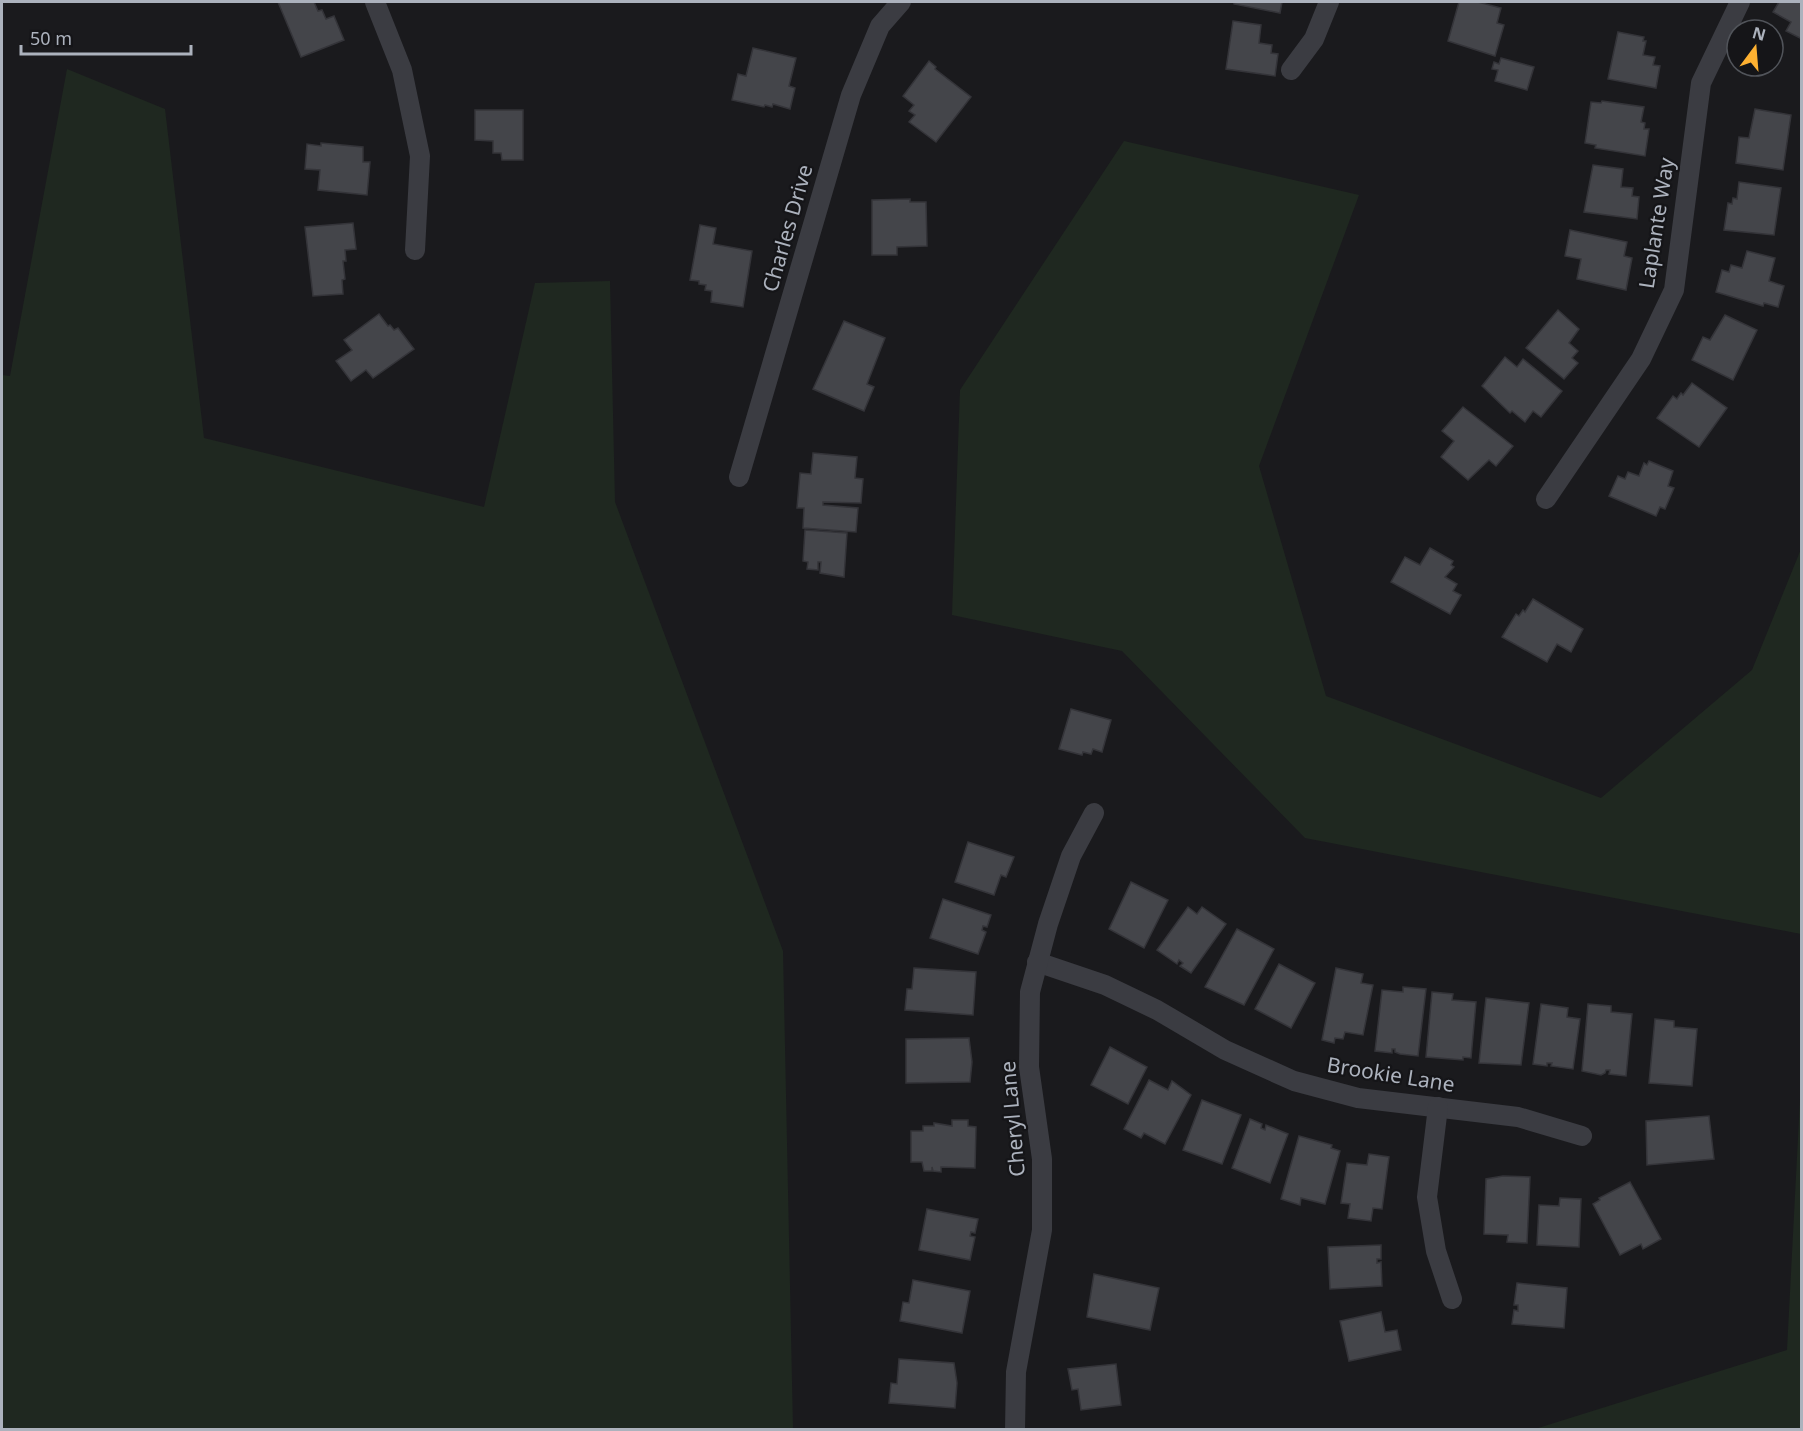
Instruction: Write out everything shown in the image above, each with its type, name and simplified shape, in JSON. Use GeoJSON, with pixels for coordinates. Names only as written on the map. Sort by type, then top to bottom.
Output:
{"type":"FeatureCollection","features":[{"type":"Feature","properties":{"kind":"street"},"geometry":{"type":"LineString","coordinates":[[375,2],[402,70],[420,156],[415,249]]}},
{"type":"Feature","properties":{"kind":"street","name":"Charles Drive"},"geometry":{"type":"LineString","coordinates":[[740,477],[851,95],[880,26],[901,2]]}},
{"type":"Feature","properties":{"kind":"street"},"geometry":{"type":"LineString","coordinates":[[1290,70],[1314,39],[1329,2]]}},
{"type":"Feature","properties":{"kind":"street","name":"Laplante Way"},"geometry":{"type":"LineString","coordinates":[[1546,499],[1641,359],[1674,290],[1701,83],[1740,2]]}},
{"type":"Feature","properties":{"kind":"street","name":"Cheryl Lane"},"geometry":{"type":"LineString","coordinates":[[1015,1430],[1016,1372],[1042,1230],[1042,1159],[1029,1067],[1030,992],[1037,962],[1071,856],[1094,813]]}},
{"type":"Feature","properties":{"kind":"street","name":"Brookie Lane"},"geometry":{"type":"LineString","coordinates":[[1037,962],[1106,985],[1158,1010],[1225,1050],[1294,1081],[1358,1098],[1518,1117],[1582,1136]]}},
{"type":"Feature","properties":{"kind":"street"},"geometry":{"type":"LineString","coordinates":[[1438,1107],[1427,1197],[1436,1251],[1452,1299]]}},
{"type":"Feature","properties":{"kind":"shaded area"},"geometry":{"type":"Polygon","coordinates":[[[67,69],[165,109],[204,438],[484,507],[535,283],[610,281],[615,502],[783,951],[793,1429],[2,1429],[2,375],[10,376],[67,69]]]}},
{"type":"Feature","properties":{"kind":"shaded area"},"geometry":{"type":"Polygon","coordinates":[[[1124,141],[1359,195],[1259,466],[1326,696],[1601,798],[1752,670],[1801,549],[1801,934],[1305,838],[1122,651],[952,615],[960,390],[1124,141]]]}},
{"type":"Feature","properties":{"kind":"shaded area"},"geometry":{"type":"Polygon","coordinates":[[[1801,1080],[1801,1429],[1535,1429],[1787,1350],[1801,1080]]]}},
{"type":"Feature","properties":{"kind":"building"},"geometry":{"type":"Polygon","coordinates":[[[278,2],[314,2],[318,11],[322,10],[326,19],[334,16],[344,40],[301,57],[278,2]]]}},
{"type":"Feature","properties":{"kind":"building"},"geometry":{"type":"Polygon","coordinates":[[[1234,2],[1282,2],[1280,13],[1234,4],[1234,2]]]}},
{"type":"Feature","properties":{"kind":"building"},"geometry":{"type":"Polygon","coordinates":[[[1459,2],[1478,2],[1501,8],[1497,23],[1504,25],[1495,56],[1448,41],[1459,2]]]}},
{"type":"Feature","properties":{"kind":"building"},"geometry":{"type":"Polygon","coordinates":[[[1779,2],[1802,2],[1802,39],[1786,31],[1791,22],[1773,12],[1779,2]]]}},
{"type":"Feature","properties":{"kind":"building"},"geometry":{"type":"Polygon","coordinates":[[[1233,21],[1261,25],[1259,43],[1272,45],[1271,53],[1278,54],[1275,76],[1226,69],[1233,21]]]}},
{"type":"Feature","properties":{"kind":"building"},"geometry":{"type":"Polygon","coordinates":[[[1618,32],[1644,37],[1643,41],[1646,41],[1643,55],[1655,57],[1653,65],[1660,66],[1656,88],[1608,79],[1618,32]]]}},
{"type":"Feature","properties":{"kind":"building"},"geometry":{"type":"Polygon","coordinates":[[[753,48],[796,58],[789,86],[795,88],[790,109],[773,104],[772,107],[765,105],[764,107],[732,100],[738,74],[746,76],[753,48]]]}},
{"type":"Feature","properties":{"kind":"building"},"geometry":{"type":"Polygon","coordinates":[[[1501,58],[1534,67],[1527,90],[1495,81],[1498,70],[1492,69],[1494,62],[1499,64],[1501,58]]]}},
{"type":"Feature","properties":{"kind":"building"},"geometry":{"type":"Polygon","coordinates":[[[929,61],[936,67],[935,69],[971,97],[936,142],[909,122],[915,115],[909,111],[914,105],[903,96],[929,61]]]}},
{"type":"Feature","properties":{"kind":"building"},"geometry":{"type":"Polygon","coordinates":[[[1602,101],[1644,107],[1641,122],[1645,123],[1644,129],[1649,129],[1645,156],[1595,148],[1596,145],[1585,143],[1591,102],[1601,103],[1602,101]]]}},
{"type":"Feature","properties":{"kind":"building"},"geometry":{"type":"Polygon","coordinates":[[[1755,109],[1791,115],[1783,170],[1736,163],[1739,137],[1749,138],[1755,109]]]}},
{"type":"Feature","properties":{"kind":"building"},"geometry":{"type":"Polygon","coordinates":[[[475,110],[523,110],[523,160],[502,160],[501,153],[493,153],[493,141],[475,140],[475,110]]]}},
{"type":"Feature","properties":{"kind":"building"},"geometry":{"type":"Polygon","coordinates":[[[321,143],[363,147],[363,162],[370,162],[367,195],[318,190],[320,170],[305,169],[307,144],[321,146],[321,143]]]}},
{"type":"Feature","properties":{"kind":"building"},"geometry":{"type":"Polygon","coordinates":[[[1593,165],[1623,169],[1621,187],[1633,188],[1632,196],[1639,197],[1637,219],[1584,212],[1593,165]]]}},
{"type":"Feature","properties":{"kind":"building"},"geometry":{"type":"Polygon","coordinates":[[[1739,182],[1781,188],[1774,235],[1724,230],[1728,203],[1732,204],[1733,198],[1737,199],[1739,182]]]}},
{"type":"Feature","properties":{"kind":"building"},"geometry":{"type":"Polygon","coordinates":[[[910,199],[910,202],[926,202],[927,246],[897,247],[897,255],[872,255],[872,200],[910,199]]]}},
{"type":"Feature","properties":{"kind":"building"},"geometry":{"type":"Polygon","coordinates":[[[353,223],[356,249],[345,250],[343,294],[313,296],[305,227],[353,223]]]}},
{"type":"Feature","properties":{"kind":"building"},"geometry":{"type":"Polygon","coordinates":[[[700,225],[716,228],[713,244],[752,251],[743,307],[711,302],[712,291],[705,290],[706,285],[699,284],[699,281],[690,280],[700,225]]]}},
{"type":"Feature","properties":{"kind":"building"},"geometry":{"type":"Polygon","coordinates":[[[1570,230],[1627,242],[1624,256],[1632,258],[1626,290],[1577,279],[1581,259],[1565,256],[1570,230]]]}},
{"type":"Feature","properties":{"kind":"building"},"geometry":{"type":"Polygon","coordinates":[[[1747,251],[1775,258],[1769,281],[1784,286],[1778,307],[1764,303],[1763,306],[1716,292],[1722,270],[1729,272],[1731,265],[1742,268],[1747,251]]]}},
{"type":"Feature","properties":{"kind":"building"},"geometry":{"type":"Polygon","coordinates":[[[1558,310],[1579,329],[1569,343],[1578,351],[1572,358],[1578,363],[1564,379],[1526,348],[1558,310]]]}},
{"type":"Feature","properties":{"kind":"building"},"geometry":{"type":"Polygon","coordinates":[[[379,314],[388,326],[390,325],[394,330],[398,328],[414,349],[373,378],[366,370],[351,381],[336,361],[352,350],[344,340],[379,314]]]}},
{"type":"Feature","properties":{"kind":"building"},"geometry":{"type":"Polygon","coordinates":[[[1725,315],[1757,330],[1733,380],[1692,360],[1703,337],[1710,340],[1725,315]]]}},
{"type":"Feature","properties":{"kind":"building"},"geometry":{"type":"Polygon","coordinates":[[[844,321],[885,338],[867,384],[874,387],[864,411],[813,389],[844,321]]]}},
{"type":"Feature","properties":{"kind":"building"},"geometry":{"type":"Polygon","coordinates":[[[1505,357],[1517,367],[1523,359],[1562,391],[1541,417],[1533,411],[1525,422],[1512,411],[1510,413],[1482,386],[1505,357]]]}},
{"type":"Feature","properties":{"kind":"building"},"geometry":{"type":"Polygon","coordinates":[[[1692,383],[1727,408],[1699,447],[1657,418],[1673,396],[1677,399],[1681,393],[1683,395],[1692,383]]]}},
{"type":"Feature","properties":{"kind":"building"},"geometry":{"type":"Polygon","coordinates":[[[1463,407],[1513,446],[1496,466],[1489,460],[1468,480],[1441,457],[1454,441],[1442,431],[1463,407]]]}},
{"type":"Feature","properties":{"kind":"building"},"geometry":{"type":"Polygon","coordinates":[[[813,453],[857,457],[855,478],[863,479],[861,503],[823,502],[823,505],[858,508],[856,532],[803,528],[804,508],[797,508],[800,473],[811,474],[813,453]]]}},
{"type":"Feature","properties":{"kind":"building"},"geometry":{"type":"Polygon","coordinates":[[[1649,461],[1673,471],[1668,486],[1674,488],[1665,509],[1660,507],[1656,516],[1609,496],[1618,476],[1625,479],[1628,472],[1639,476],[1644,463],[1647,465],[1649,461]]]}},
{"type":"Feature","properties":{"kind":"building"},"geometry":{"type":"Polygon","coordinates":[[[805,530],[847,533],[844,577],[820,573],[821,562],[818,562],[818,570],[807,569],[808,562],[803,561],[805,530]]]}},
{"type":"Feature","properties":{"kind":"building"},"geometry":{"type":"Polygon","coordinates":[[[1430,548],[1453,561],[1451,565],[1454,567],[1445,577],[1457,584],[1453,591],[1461,595],[1450,614],[1391,582],[1405,557],[1420,565],[1430,548]]]}},
{"type":"Feature","properties":{"kind":"building"},"geometry":{"type":"Polygon","coordinates":[[[1533,599],[1583,629],[1571,652],[1557,644],[1547,662],[1502,637],[1516,614],[1519,616],[1523,610],[1525,612],[1533,599]]]}},
{"type":"Feature","properties":{"kind":"building"},"geometry":{"type":"Polygon","coordinates":[[[1071,709],[1111,720],[1102,752],[1093,749],[1091,754],[1083,752],[1082,755],[1059,749],[1071,709]]]}},
{"type":"Feature","properties":{"kind":"building"},"geometry":{"type":"Polygon","coordinates":[[[968,842],[1014,857],[1006,877],[1001,875],[994,895],[955,882],[968,842]]]}},
{"type":"Feature","properties":{"kind":"building"},"geometry":{"type":"Polygon","coordinates":[[[1131,882],[1168,900],[1144,948],[1109,929],[1131,882]]]}},
{"type":"Feature","properties":{"kind":"building"},"geometry":{"type":"Polygon","coordinates":[[[943,899],[991,915],[987,927],[983,926],[982,930],[986,932],[978,954],[930,938],[943,899]]]}},
{"type":"Feature","properties":{"kind":"building"},"geometry":{"type":"Polygon","coordinates":[[[1188,907],[1197,914],[1202,907],[1226,924],[1191,973],[1180,966],[1183,963],[1179,960],[1177,964],[1157,950],[1188,907]]]}},
{"type":"Feature","properties":{"kind":"building"},"geometry":{"type":"Polygon","coordinates":[[[1237,929],[1274,949],[1244,1005],[1205,987],[1237,929]]]}},
{"type":"Feature","properties":{"kind":"building"},"geometry":{"type":"Polygon","coordinates":[[[1279,964],[1315,983],[1291,1028],[1255,1009],[1279,964]]]}},
{"type":"Feature","properties":{"kind":"building"},"geometry":{"type":"Polygon","coordinates":[[[914,968],[976,972],[973,1015],[905,1010],[907,989],[912,989],[914,968]]]}},
{"type":"Feature","properties":{"kind":"building"},"geometry":{"type":"Polygon","coordinates":[[[1336,968],[1363,974],[1361,983],[1373,985],[1363,1035],[1345,1032],[1343,1039],[1335,1038],[1334,1043],[1322,1040],[1336,968]]]}},
{"type":"Feature","properties":{"kind":"building"},"geometry":{"type":"Polygon","coordinates":[[[1403,987],[1426,989],[1418,1056],[1400,1054],[1395,1052],[1395,1049],[1392,1049],[1392,1053],[1375,1051],[1382,990],[1403,992],[1403,987]]]}},
{"type":"Feature","properties":{"kind":"building"},"geometry":{"type":"Polygon","coordinates":[[[1432,992],[1453,994],[1452,1000],[1476,1002],[1471,1058],[1463,1057],[1463,1060],[1426,1057],[1432,992]]]}},
{"type":"Feature","properties":{"kind":"building"},"geometry":{"type":"Polygon","coordinates":[[[1486,998],[1529,1003],[1521,1065],[1479,1063],[1486,998]]]}},
{"type":"Feature","properties":{"kind":"building"},"geometry":{"type":"Polygon","coordinates":[[[1541,1004],[1568,1008],[1567,1017],[1580,1019],[1573,1069],[1551,1066],[1552,1063],[1547,1063],[1547,1066],[1533,1064],[1541,1004]]]}},
{"type":"Feature","properties":{"kind":"building"},"geometry":{"type":"Polygon","coordinates":[[[1588,1004],[1611,1006],[1611,1012],[1632,1014],[1626,1076],[1609,1074],[1610,1070],[1606,1070],[1601,1075],[1582,1071],[1588,1004]]]}},
{"type":"Feature","properties":{"kind":"building"},"geometry":{"type":"Polygon","coordinates":[[[1655,1019],[1674,1021],[1674,1027],[1697,1029],[1692,1086],[1649,1083],[1655,1019]]]}},
{"type":"Feature","properties":{"kind":"building"},"geometry":{"type":"Polygon","coordinates":[[[969,1038],[972,1062],[970,1082],[906,1083],[906,1039],[969,1038]]]}},
{"type":"Feature","properties":{"kind":"building"},"geometry":{"type":"Polygon","coordinates":[[[1110,1047],[1147,1067],[1128,1104],[1091,1085],[1110,1047]]]}},
{"type":"Feature","properties":{"kind":"building"},"geometry":{"type":"Polygon","coordinates":[[[1149,1080],[1168,1090],[1172,1081],[1191,1095],[1165,1144],[1144,1133],[1141,1138],[1124,1129],[1149,1080]]]}},
{"type":"Feature","properties":{"kind":"building"},"geometry":{"type":"Polygon","coordinates":[[[1202,1100],[1241,1115],[1222,1164],[1183,1150],[1202,1100]]]}},
{"type":"Feature","properties":{"kind":"building"},"geometry":{"type":"Polygon","coordinates":[[[1709,1116],[1714,1159],[1647,1165],[1646,1121],[1709,1116]]]}},
{"type":"Feature","properties":{"kind":"building"},"geometry":{"type":"Polygon","coordinates":[[[1250,1119],[1262,1124],[1261,1128],[1265,1130],[1266,1125],[1288,1134],[1270,1183],[1232,1168],[1250,1119]]]}},
{"type":"Feature","properties":{"kind":"building"},"geometry":{"type":"Polygon","coordinates":[[[952,1120],[968,1120],[968,1126],[976,1127],[975,1168],[941,1167],[941,1172],[933,1171],[932,1167],[932,1171],[924,1171],[922,1162],[911,1162],[911,1131],[923,1131],[923,1126],[934,1126],[934,1123],[952,1126],[952,1120]]]}},
{"type":"Feature","properties":{"kind":"building"},"geometry":{"type":"Polygon","coordinates":[[[1299,1136],[1332,1145],[1331,1148],[1340,1151],[1325,1204],[1301,1198],[1300,1205],[1281,1199],[1299,1136]]]}},
{"type":"Feature","properties":{"kind":"building"},"geometry":{"type":"Polygon","coordinates":[[[1369,1154],[1389,1157],[1382,1209],[1373,1208],[1371,1221],[1348,1218],[1350,1204],[1341,1203],[1347,1163],[1367,1165],[1369,1154]]]}},
{"type":"Feature","properties":{"kind":"building"},"geometry":{"type":"Polygon","coordinates":[[[1503,1176],[1530,1177],[1527,1243],[1507,1242],[1508,1235],[1484,1234],[1486,1179],[1503,1176]]]}},
{"type":"Feature","properties":{"kind":"building"},"geometry":{"type":"Polygon","coordinates":[[[1630,1182],[1661,1239],[1643,1249],[1641,1244],[1620,1255],[1593,1204],[1600,1200],[1599,1198],[1630,1182]]]}},
{"type":"Feature","properties":{"kind":"building"},"geometry":{"type":"Polygon","coordinates":[[[1560,1198],[1581,1199],[1579,1247],[1537,1245],[1539,1205],[1559,1206],[1560,1198]]]}},
{"type":"Feature","properties":{"kind":"building"},"geometry":{"type":"Polygon","coordinates":[[[927,1209],[978,1219],[975,1233],[971,1232],[970,1236],[975,1237],[970,1260],[919,1250],[927,1209]]]}},
{"type":"Feature","properties":{"kind":"building"},"geometry":{"type":"Polygon","coordinates":[[[1381,1245],[1381,1259],[1377,1259],[1377,1263],[1381,1262],[1382,1286],[1330,1289],[1328,1247],[1381,1245]]]}},
{"type":"Feature","properties":{"kind":"building"},"geometry":{"type":"Polygon","coordinates":[[[1094,1274],[1159,1288],[1150,1330],[1087,1317],[1094,1274]]]}},
{"type":"Feature","properties":{"kind":"building"},"geometry":{"type":"Polygon","coordinates":[[[913,1280],[970,1291],[962,1333],[900,1321],[903,1302],[909,1303],[913,1280]]]}},
{"type":"Feature","properties":{"kind":"building"},"geometry":{"type":"Polygon","coordinates":[[[1517,1283],[1567,1288],[1564,1328],[1512,1324],[1514,1310],[1518,1311],[1518,1305],[1514,1305],[1517,1283]]]}},
{"type":"Feature","properties":{"kind":"building"},"geometry":{"type":"Polygon","coordinates":[[[1381,1312],[1385,1332],[1397,1330],[1401,1350],[1349,1361],[1340,1321],[1381,1312]]]}},
{"type":"Feature","properties":{"kind":"building"},"geometry":{"type":"Polygon","coordinates":[[[899,1359],[954,1363],[957,1383],[955,1408],[889,1403],[891,1383],[897,1384],[899,1359]]]}},
{"type":"Feature","properties":{"kind":"building"},"geometry":{"type":"Polygon","coordinates":[[[1116,1364],[1121,1405],[1081,1410],[1078,1389],[1072,1390],[1068,1369],[1116,1364]]]}}]}
